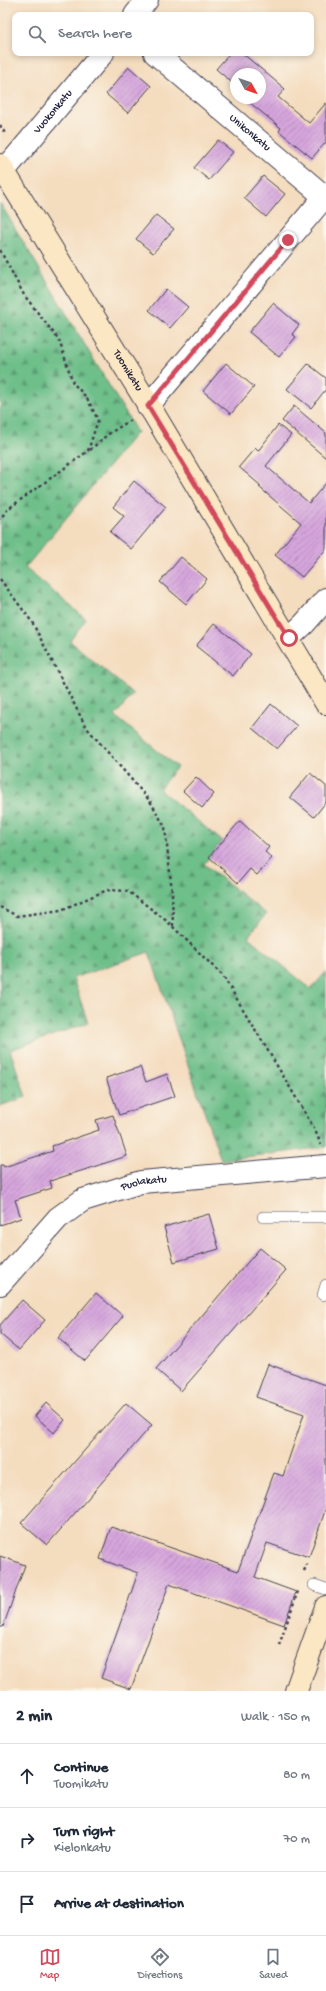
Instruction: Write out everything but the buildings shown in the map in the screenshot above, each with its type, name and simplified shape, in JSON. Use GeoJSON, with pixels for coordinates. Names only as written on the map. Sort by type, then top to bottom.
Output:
{"type":"FeatureCollection","features":[{"type":"Feature","properties":{"kind":"street"},"geometry":{"type":"LineString","coordinates":[[137,12],[147,0]]}},
{"type":"Feature","properties":{"kind":"street","name":"Vuokonkatu"},"geometry":{"type":"LineString","coordinates":[[2,168],[100,56]]}},
{"type":"Feature","properties":{"kind":"street","name":"Unikonkatu"},"geometry":{"type":"LineString","coordinates":[[159,56],[326,196]]}},
{"type":"Feature","properties":{"kind":"street","name":"Tuomikatu"},"geometry":{"type":"LineString","coordinates":[[2,168],[289,638],[326,703]]}},
{"type":"Feature","properties":{"kind":"street"},"geometry":{"type":"LineString","coordinates":[[148,406],[326,196]]}},
{"type":"Feature","properties":{"kind":"street"},"geometry":{"type":"LineString","coordinates":[[289,638],[326,599]]}},
{"type":"Feature","properties":{"kind":"street","name":"Puolakatu"},"geometry":{"type":"LineString","coordinates":[[0,1284],[58,1218],[83,1200],[141,1182],[325,1158]]}},
{"type":"Feature","properties":{"kind":"street"},"geometry":{"type":"LineString","coordinates":[[296,1691],[326,1607]]}},
{"type":"Feature","properties":{"kind":"lane"},"geometry":{"type":"LineString","coordinates":[[263,1217],[326,1217]]}},
{"type":"Feature","properties":{"kind":"lane"},"geometry":{"type":"LineString","coordinates":[[314,1585],[326,1589]]}},
{"type":"Feature","properties":{"kind":"path"},"geometry":{"type":"LineString","coordinates":[[0,250],[24,295],[59,340],[73,383],[87,398],[98,420],[88,451]]}},
{"type":"Feature","properties":{"kind":"path"},"geometry":{"type":"LineString","coordinates":[[0,519],[8,509],[88,451],[107,435],[125,425],[148,406]]}},
{"type":"Feature","properties":{"kind":"path"},"geometry":{"type":"LineString","coordinates":[[0,579],[32,622],[86,727],[150,801],[165,827],[172,892],[172,926]]}},
{"type":"Feature","properties":{"kind":"path"},"geometry":{"type":"LineString","coordinates":[[0,907],[17,916],[61,910],[107,890],[128,891],[172,926],[223,976],[315,1130],[325,1158]]}},
{"type":"Feature","properties":{"kind":"path"},"geometry":{"type":"LineString","coordinates":[[304,1572],[307,1564]]}},
{"type":"Feature","properties":{"kind":"path"},"geometry":{"type":"LineString","coordinates":[[279,1645],[299,1586]]}},
{"type":"Feature","properties":{"kind":"green space"},"geometry":{"type":"Polygon","coordinates":[[[0,203],[137,432],[25,568],[86,619],[70,641],[133,694],[115,716],[177,767],[159,789],[222,841],[204,864],[266,914],[248,937],[311,989],[326,972],[326,1147],[221,1160],[149,952],[73,978],[88,1023],[10,1050],[26,1097],[0,1106],[0,203]]]}},
{"type":"Feature","properties":{"kind":"route"},"geometry":{"type":"LineString","coordinates":[[288,240],[148,406],[289,638]]}}]}
